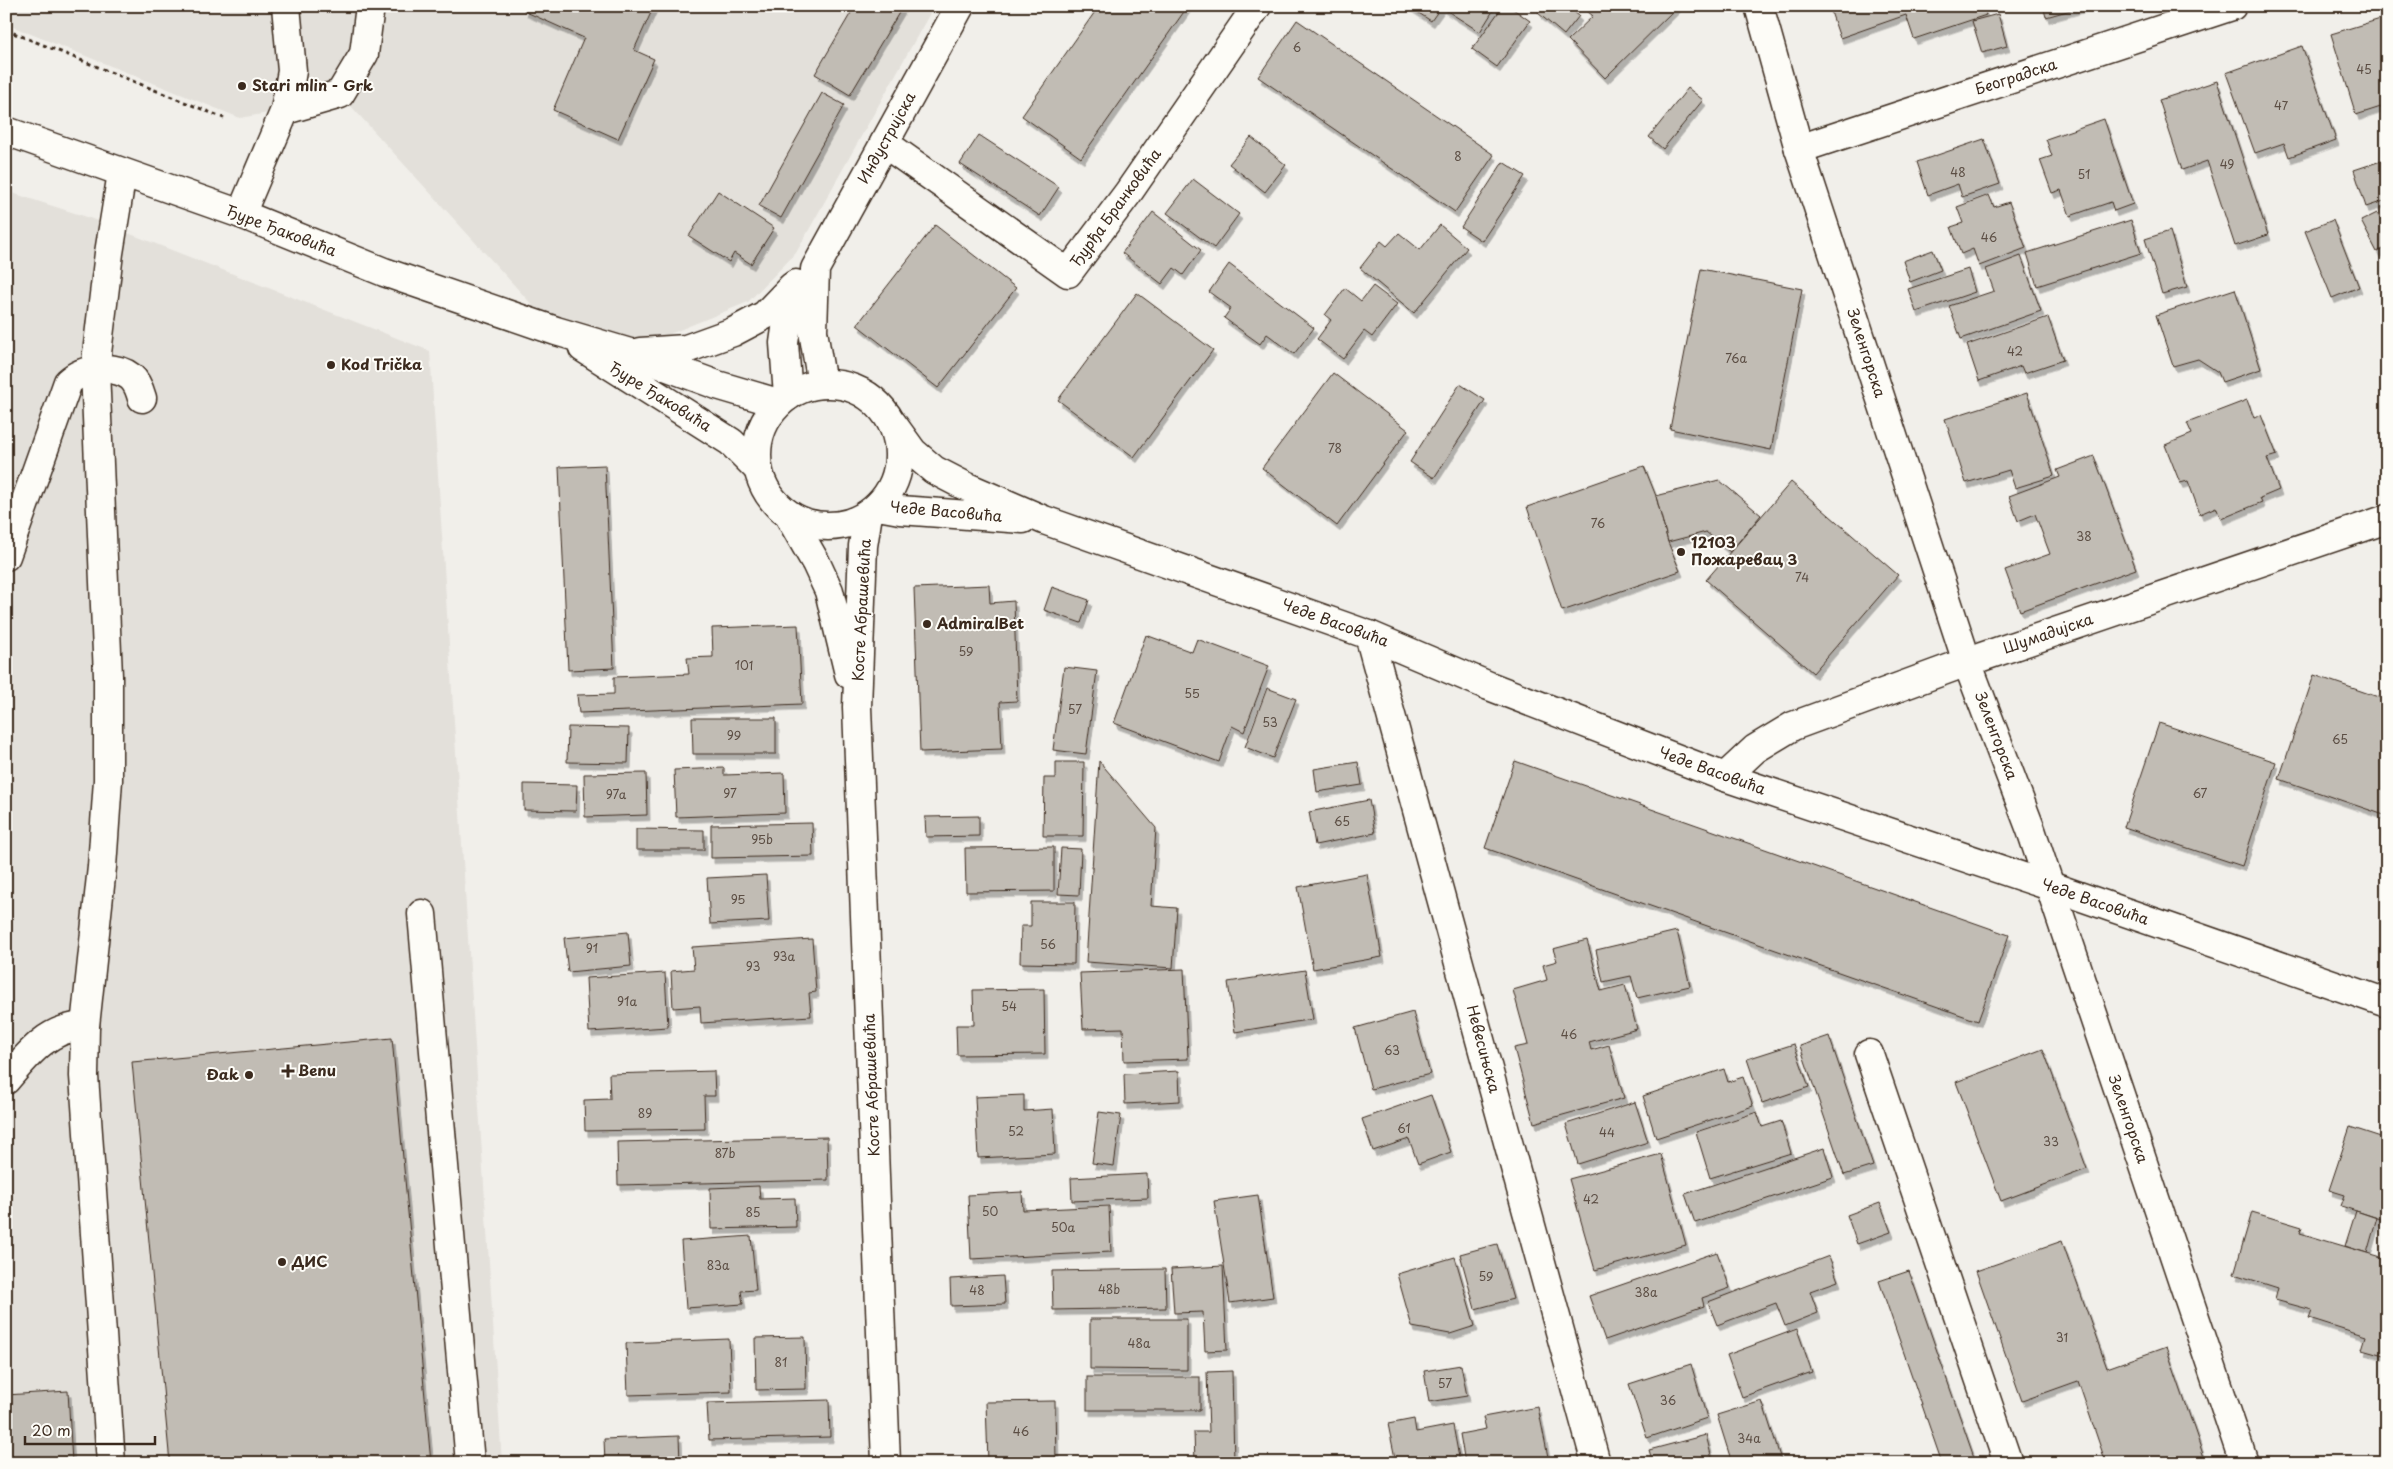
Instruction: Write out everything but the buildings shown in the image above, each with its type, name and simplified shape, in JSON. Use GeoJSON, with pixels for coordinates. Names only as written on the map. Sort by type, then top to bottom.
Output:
{"type":"FeatureCollection","features":[{"type":"Feature","properties":{"kind":"street"},"geometry":{"type":"LineString","coordinates":[[241,214],[285,110],[292,71],[286,6]]}},
{"type":"Feature","properties":{"kind":"street"},"geometry":{"type":"LineString","coordinates":[[285,110],[340,94],[364,54],[370,6]]}},
{"type":"Feature","properties":{"kind":"street","name":"Индустријска"},"geometry":{"type":"LineString","coordinates":[[630,352],[686,349],[734,332],[765,314],[792,287],[815,269],[960,6]]}},
{"type":"Feature","properties":{"kind":"street","name":"Ђурђа Бранковића"},"geometry":{"type":"LineString","coordinates":[[884,143],[1068,273],[1128,193],[1257,6]]}},
{"type":"Feature","properties":{"kind":"street","name":"Зеленгорска"},"geometry":{"type":"LineString","coordinates":[[1758,6],[1799,148],[1967,662],[2032,830],[2244,1463]]}},
{"type":"Feature","properties":{"kind":"street","name":"Београдска"},"geometry":{"type":"LineString","coordinates":[[1799,148],[2232,6]]}},
{"type":"Feature","properties":{"kind":"street","name":"Ђуре Ђаковића"},"geometry":{"type":"LineString","coordinates":[[6,131],[241,214],[384,272],[556,332],[630,352],[717,385],[783,399]]}},
{"type":"Feature","properties":{"kind":"street"},"geometry":{"type":"LineString","coordinates":[[111,1463],[84,1076],[85,1026],[102,867],[108,780],[108,676],[95,370],[122,173]]}},
{"type":"Feature","properties":{"kind":"street","name":"Индустријска"},"geometry":{"type":"LineString","coordinates":[[815,269],[813,330],[822,384]]}},
{"type":"Feature","properties":{"kind":"street"},"geometry":{"type":"LineString","coordinates":[[783,399],[784,343],[792,287]]}},
{"type":"Feature","properties":{"kind":"street","name":"Ђуре Ђаковића"},"geometry":{"type":"LineString","coordinates":[[556,332],[731,442],[758,469]]}},
{"type":"Feature","properties":{"kind":"street"},"geometry":{"type":"LineString","coordinates":[[6,556],[68,382],[80,372],[95,370],[118,372],[131,378],[142,398]]}},
{"type":"Feature","properties":{"kind":"street"},"geometry":{"type":"LineString","coordinates":[[822,384],[843,385],[863,393],[880,406],[892,423],[899,444],[898,467],[891,488],[873,510],[849,524],[828,527],[807,523],[788,514],[774,502],[764,486],[758,469],[757,451],[760,434],[767,417],[783,399],[810,386],[822,384]]}},
{"type":"Feature","properties":{"kind":"street","name":"Чеде Васовића"},"geometry":{"type":"LineString","coordinates":[[892,423],[913,452],[934,470],[965,486],[1044,520],[1369,635],[1489,686],[1724,777],[2050,886],[2387,1003]]}},
{"type":"Feature","properties":{"kind":"street","name":"Чеде Васовића"},"geometry":{"type":"LineString","coordinates":[[873,510],[900,510],[1044,520]]}},
{"type":"Feature","properties":{"kind":"street","name":"Косте Абрашевића"},"geometry":{"type":"LineString","coordinates":[[873,510],[863,546],[857,707],[886,1463]]}},
{"type":"Feature","properties":{"kind":"street","name":"Косте Абрашевића"},"geometry":{"type":"LineString","coordinates":[[788,514],[816,563],[829,591],[857,707]]}},
{"type":"Feature","properties":{"kind":"street","name":"Шумадијска"},"geometry":{"type":"LineString","coordinates":[[1724,777],[1755,749],[1793,726],[1967,662],[2387,520]]}},
{"type":"Feature","properties":{"kind":"street","name":"Невесињска"},"geometry":{"type":"LineString","coordinates":[[1369,635],[1596,1463]]}},
{"type":"Feature","properties":{"kind":"street"},"geometry":{"type":"LineString","coordinates":[[422,914],[470,1463]]}},
{"type":"Feature","properties":{"kind":"street"},"geometry":{"type":"LineString","coordinates":[[6,1080],[24,1059],[55,1032],[72,1026],[85,1026]]}},
{"type":"Feature","properties":{"kind":"street"},"geometry":{"type":"LineString","coordinates":[[1869,1054],[2008,1463]]}},
{"type":"Feature","properties":{"kind":"path"},"geometry":{"type":"LineString","coordinates":[[6,30],[224,118]]}},
{"type":"Feature","properties":{"kind":"shaded area"},"geometry":{"type":"Polygon","coordinates":[[[6,6],[934,6],[796,253],[748,302],[655,340],[556,331],[340,94],[285,110],[240,118],[6,24],[6,6]]]}},
{"type":"Feature","properties":{"kind":"shaded area"},"geometry":{"type":"Polygon","coordinates":[[[6,191],[87,217],[430,351],[502,1463],[6,1463],[6,191]]]}},
{"type":"Feature","properties":{"kind":"place","name":"Stari mlin - Grk"},"geometry":{"type":"Point","coordinates":[242,86]}},
{"type":"Feature","properties":{"kind":"place","name":"Kod Trička"},"geometry":{"type":"Point","coordinates":[331,365]}},
{"type":"Feature","properties":{"kind":"place","name":"12103 Пожаревац 3"},"geometry":{"type":"Point","coordinates":[1681,552]}},
{"type":"Feature","properties":{"kind":"place","name":"AdmiralBet"},"geometry":{"type":"Point","coordinates":[927,624]}},
{"type":"Feature","properties":{"kind":"place","name":"Benu"},"geometry":{"type":"Point","coordinates":[288,1071]}},
{"type":"Feature","properties":{"kind":"place","name":"Đak"},"geometry":{"type":"Point","coordinates":[249,1075]}},
{"type":"Feature","properties":{"kind":"place","name":"ДИС"},"geometry":{"type":"Point","coordinates":[282,1262]}}]}
